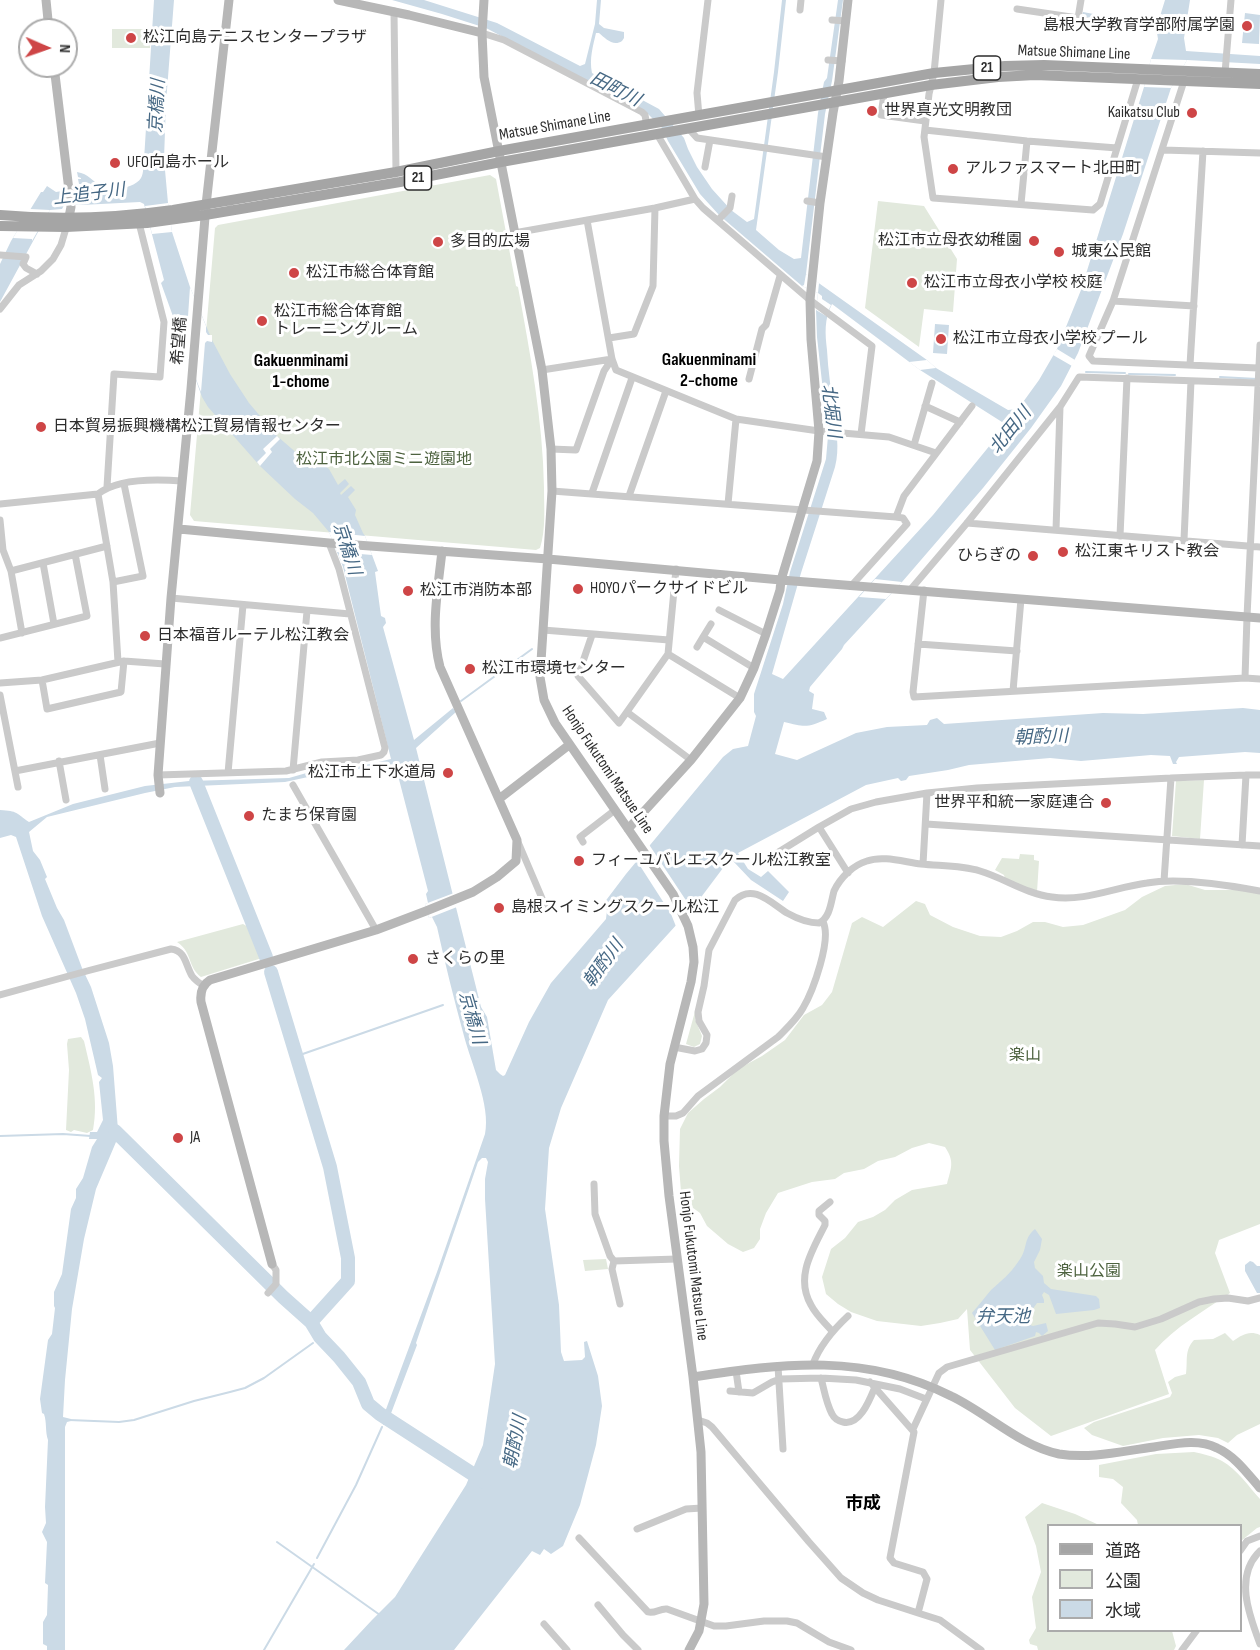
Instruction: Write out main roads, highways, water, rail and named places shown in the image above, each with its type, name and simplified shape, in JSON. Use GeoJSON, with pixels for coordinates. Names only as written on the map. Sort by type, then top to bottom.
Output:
{"type":"FeatureCollection","features":[{"type":"Feature","properties":{"kind":"main road","name":"Matsue Shimane Line"},"geometry":{"type":"LineString","coordinates":[[205,210],[396,172],[500,157],[680,126],[828,98],[934,73],[1005,66],[1044,66],[1142,76]]}},
{"type":"Feature","properties":{"kind":"main road","name":"Matsue Shimane Line"},"geometry":{"type":"LineString","coordinates":[[1182,78],[1226,68],[1260,74]]}},
{"type":"Feature","properties":{"kind":"main road","name":"Matsue Shimane Line"},"geometry":{"type":"LineString","coordinates":[[680,126],[699,116],[828,98],[884,94],[998,76],[1142,76],[1260,84]]}},
{"type":"Feature","properties":{"kind":"main road","name":"Matsue Shimane Line"},"geometry":{"type":"LineString","coordinates":[[0,226],[20,222],[43,223],[69,217],[144,220],[388,184],[500,157]]}},
{"type":"Feature","properties":{"kind":"main road","name":"Matsue Shimane Line"},"geometry":{"type":"LineString","coordinates":[[0,215],[20,222]]}},
{"type":"Feature","properties":{"kind":"water"},"geometry":{"type":"Polygon","coordinates":[[[154,0],[174,0],[164,159],[172,232],[190,287],[212,340],[249,403],[277,436],[299,455],[329,469],[338,485],[345,479],[349,484],[340,493],[341,495],[351,486],[355,490],[348,497],[356,510],[355,515],[378,571],[375,572],[381,616],[385,618],[386,623],[383,627],[414,740],[453,708],[456,712],[416,748],[481,1007],[487,1017],[496,1070],[503,1076],[551,983],[606,919],[607,910],[604,903],[723,757],[733,749],[748,746],[756,716],[754,694],[826,459],[828,436],[817,337],[818,293],[802,286],[719,215],[700,194],[662,128],[646,112],[486,28],[392,0],[424,0],[497,23],[580,66],[585,64],[595,24],[597,0],[601,0],[599,24],[604,28],[624,32],[624,38],[619,43],[615,43],[596,33],[591,58],[592,73],[659,109],[684,138],[697,167],[712,189],[731,210],[747,222],[754,219],[782,0],[786,0],[756,230],[779,250],[794,259],[801,258],[818,113],[824,82],[827,78],[838,0],[843,0],[825,114],[806,274],[936,368],[1008,410],[1018,409],[1039,380],[1057,349],[1081,290],[1158,39],[1154,29],[1082,16],[1083,12],[1157,26],[1165,0],[1190,0],[1184,38],[1186,51],[1260,56],[1260,64],[1187,60],[1171,88],[1123,234],[1078,353],[1061,386],[983,488],[844,645],[810,687],[809,691],[814,694],[812,709],[824,712],[827,719],[806,726],[784,722],[775,754],[797,760],[856,733],[887,727],[927,725],[930,720],[937,718],[944,724],[1103,713],[1143,714],[1243,708],[1260,710],[1260,753],[1179,757],[1177,764],[1173,764],[1170,756],[1151,755],[1081,761],[1050,758],[969,765],[909,776],[906,780],[901,781],[898,778],[866,785],[738,853],[748,869],[761,877],[768,871],[789,892],[783,901],[751,880],[733,861],[726,864],[699,900],[608,1000],[561,1108],[549,1148],[545,1209],[559,1305],[561,1352],[564,1361],[582,1360],[585,1357],[584,1342],[587,1341],[598,1376],[602,1406],[596,1445],[580,1505],[563,1546],[551,1554],[544,1549],[540,1555],[532,1551],[454,1650],[344,1650],[395,1597],[466,1485],[483,1445],[495,1364],[485,1199],[488,1162],[486,1158],[482,1158],[478,1162],[417,1345],[390,1416],[385,1412],[437,1272],[485,1134],[486,1123],[483,1098],[460,1022],[437,927],[432,917],[429,918],[425,904],[428,903],[426,894],[428,891],[395,764],[322,774],[285,782],[175,787],[47,817],[29,832],[33,851],[40,860],[47,877],[45,879],[91,987],[109,1043],[118,1130],[130,1141],[127,1147],[116,1142],[96,1189],[84,1239],[72,1309],[63,1417],[71,1419],[65,1427],[65,1650],[47,1650],[47,1646],[43,1644],[43,1622],[47,1615],[48,1585],[45,1583],[47,1542],[42,1532],[46,1523],[48,1440],[40,1399],[48,1340],[52,1334],[54,1292],[62,1274],[71,1209],[76,1198],[76,1189],[83,1178],[92,1147],[97,1139],[89,1139],[90,1132],[97,1132],[103,1120],[99,1082],[102,1078],[98,1075],[85,1019],[76,993],[42,916],[16,837],[11,835],[0,838],[0,810],[14,812],[29,822],[73,804],[145,786],[189,781],[289,778],[317,770],[357,767],[391,759],[343,567],[329,532],[313,513],[260,466],[208,407],[202,397],[161,283],[164,280],[144,204],[140,202],[81,205],[65,203],[62,209],[50,210],[0,302],[0,264],[11,241],[47,186],[56,192],[75,189],[79,193],[82,192],[82,184],[79,184],[78,179],[81,178],[78,177],[77,172],[85,174],[105,188],[128,187],[141,178],[154,0]],[[832,304],[826,321],[826,332],[837,439],[835,467],[772,674],[783,679],[933,515],[1004,428],[1002,422],[920,370],[832,304]]]}},
{"type":"Feature","properties":{"kind":"water"},"geometry":{"type":"Polygon","coordinates":[[[1245,13],[1260,15],[1259,44],[1242,43],[1245,13]]]}},
{"type":"Feature","properties":{"kind":"water","name":"松江市立母衣小学校 プール"},"geometry":{"type":"Polygon","coordinates":[[[935,324],[949,325],[947,354],[933,353],[935,324]]]}},
{"type":"Feature","properties":{"kind":"water","name":"弁天池"},"geometry":{"type":"Polygon","coordinates":[[[1035,1229],[1042,1239],[1034,1262],[1035,1268],[1043,1276],[1044,1283],[1051,1289],[1096,1296],[1099,1299],[1100,1308],[1056,1314],[1049,1295],[1044,1292],[1042,1295],[1044,1303],[1037,1303],[1027,1324],[1033,1326],[1046,1323],[1048,1331],[1042,1336],[1036,1332],[1035,1336],[995,1350],[972,1313],[1015,1266],[1028,1237],[1035,1229]]]}},
{"type":"Feature","properties":{"kind":"water"},"geometry":{"type":"Polygon","coordinates":[[[1250,1261],[1260,1266],[1260,1293],[1257,1293],[1245,1271],[1245,1265],[1250,1261]]]}},
{"type":"Feature","properties":{"kind":"waterway"},"geometry":{"type":"LineString","coordinates":[[1086,372],[1125,373]]}},
{"type":"Feature","properties":{"kind":"waterway"},"geometry":{"type":"LineString","coordinates":[[1129,374],[1175,375]]}},
{"type":"Feature","properties":{"kind":"waterway"},"geometry":{"type":"LineString","coordinates":[[1220,377],[1257,379]]}},
{"type":"Feature","properties":{"kind":"waterway"},"geometry":{"type":"LineString","coordinates":[[461,701],[532,649]]}},
{"type":"Feature","properties":{"kind":"waterway"},"geometry":{"type":"LineString","coordinates":[[196,782],[266,957]]}},
{"type":"Feature","properties":{"kind":"waterway"},"geometry":{"type":"LineString","coordinates":[[271,972],[330,1167],[348,1258],[348,1281],[311,1322]]}},
{"type":"Feature","properties":{"kind":"waterway"},"geometry":{"type":"LineString","coordinates":[[297,1056],[443,1005]]}},
{"type":"Feature","properties":{"kind":"waterway"},"geometry":{"type":"LineString","coordinates":[[115,1131],[311,1322],[320,1337],[359,1382],[368,1404],[485,1482]]}},
{"type":"Feature","properties":{"kind":"waterway"},"geometry":{"type":"LineString","coordinates":[[0,1136],[63,1134],[91,1136]]}},
{"type":"Feature","properties":{"kind":"waterway"},"geometry":{"type":"LineString","coordinates":[[316,1340],[320,1337]]}},
{"type":"Feature","properties":{"kind":"waterway"},"geometry":{"type":"LineString","coordinates":[[69,1420],[119,1422],[134,1420],[245,1388],[264,1378],[313,1343]]}},
{"type":"Feature","properties":{"kind":"waterway"},"geometry":{"type":"LineString","coordinates":[[384,1424],[388,1412]]}},
{"type":"Feature","properties":{"kind":"waterway"},"geometry":{"type":"LineString","coordinates":[[317,1558],[356,1485],[382,1427]]}},
{"type":"Feature","properties":{"kind":"waterway"},"geometry":{"type":"LineString","coordinates":[[277,1542],[380,1615]]}},
{"type":"Feature","properties":{"kind":"waterway"},"geometry":{"type":"LineString","coordinates":[[264,1650],[314,1564]]}},
{"type":"Feature","properties":{"kind":"place","name":"島根大学教育学部附属学園"},"geometry":{"type":"Point","coordinates":[1247,26]}},
{"type":"Feature","properties":{"kind":"place","name":"松江向島テニスセンタープラザ"},"geometry":{"type":"Point","coordinates":[131,38]}},
{"type":"Feature","properties":{"kind":"place","name":"世界真光文明教団"},"geometry":{"type":"Point","coordinates":[872,111]}},
{"type":"Feature","properties":{"kind":"place","name":"Kaikatsu Club"},"geometry":{"type":"Point","coordinates":[1192,113]}},
{"type":"Feature","properties":{"kind":"place","name":"UFO向島ホール"},"geometry":{"type":"Point","coordinates":[115,163]}},
{"type":"Feature","properties":{"kind":"place","name":"アルファスマート北田町"},"geometry":{"type":"Point","coordinates":[953,169]}},
{"type":"Feature","properties":{"kind":"place","name":"松江市立母衣幼稚園"},"geometry":{"type":"Point","coordinates":[1034,241]}},
{"type":"Feature","properties":{"kind":"place","name":"多目的広場"},"geometry":{"type":"Point","coordinates":[438,242]}},
{"type":"Feature","properties":{"kind":"place","name":"城東公民館"},"geometry":{"type":"Point","coordinates":[1059,252]}},
{"type":"Feature","properties":{"kind":"place","name":"松江市総合体育館"},"geometry":{"type":"Point","coordinates":[294,273]}},
{"type":"Feature","properties":{"kind":"place","name":"松江市立母衣小学校 校庭"},"geometry":{"type":"Point","coordinates":[912,283]}},
{"type":"Feature","properties":{"kind":"place","name":"松江市総合体育館 トレーニングルーム"},"geometry":{"type":"Point","coordinates":[262,321]}},
{"type":"Feature","properties":{"kind":"place","name":"松江市立母衣小学校 プール"},"geometry":{"type":"Point","coordinates":[941,339]}},
{"type":"Feature","properties":{"kind":"place","name":"日本貿易振興機構松江貿易情報センター"},"geometry":{"type":"Point","coordinates":[41,427]}},
{"type":"Feature","properties":{"kind":"place","name":"松江東キリスト教会"},"geometry":{"type":"Point","coordinates":[1063,552]}},
{"type":"Feature","properties":{"kind":"place","name":"ひらぎの"},"geometry":{"type":"Point","coordinates":[1033,556]}},
{"type":"Feature","properties":{"kind":"place","name":"HOYOパークサイドビル"},"geometry":{"type":"Point","coordinates":[578,589]}},
{"type":"Feature","properties":{"kind":"place","name":"松江市消防本部"},"geometry":{"type":"Point","coordinates":[408,591]}},
{"type":"Feature","properties":{"kind":"place","name":"日本福音ルーテル松江教会"},"geometry":{"type":"Point","coordinates":[145,636]}},
{"type":"Feature","properties":{"kind":"place","name":"松江市環境センター"},"geometry":{"type":"Point","coordinates":[470,669]}},
{"type":"Feature","properties":{"kind":"place","name":"松江市上下水道局"},"geometry":{"type":"Point","coordinates":[448,773]}},
{"type":"Feature","properties":{"kind":"place","name":"世界平和統一家庭連合"},"geometry":{"type":"Point","coordinates":[1106,803]}},
{"type":"Feature","properties":{"kind":"place","name":"たまち保育園"},"geometry":{"type":"Point","coordinates":[249,816]}},
{"type":"Feature","properties":{"kind":"place","name":"フィーユバレエスクール松江教室"},"geometry":{"type":"Point","coordinates":[579,861]}},
{"type":"Feature","properties":{"kind":"place","name":"島根スイミングスクール松江"},"geometry":{"type":"Point","coordinates":[499,908]}},
{"type":"Feature","properties":{"kind":"place","name":"さくらの里"},"geometry":{"type":"Point","coordinates":[413,959]}},
{"type":"Feature","properties":{"kind":"place","name":"JA"},"geometry":{"type":"Point","coordinates":[178,1138]}},
{"type":"Feature","properties":{"kind":"district","name":"Gakuenminami 2-chome"},"geometry":{"type":"Point","coordinates":[709,370]}},
{"type":"Feature","properties":{"kind":"district","name":"Gakuenminami 1-chome"},"geometry":{"type":"Point","coordinates":[301,371]}},
{"type":"Feature","properties":{"kind":"district","name":"市成"},"geometry":{"type":"Point","coordinates":[863,1504]}},
{"type":"Feature","properties":{"kind":"water label","name":"田町川"},"geometry":{"type":"Point","coordinates":[615,90]}},
{"type":"Feature","properties":{"kind":"water label","name":"京橋川"},"geometry":{"type":"Point","coordinates":[158,106]}},
{"type":"Feature","properties":{"kind":"water label","name":"上追子川"},"geometry":{"type":"Point","coordinates":[89,195]}},
{"type":"Feature","properties":{"kind":"water label","name":"北堀川"},"geometry":{"type":"Point","coordinates":[830,411]}},
{"type":"Feature","properties":{"kind":"water label","name":"北田川"},"geometry":{"type":"Point","coordinates":[1011,431]}},
{"type":"Feature","properties":{"kind":"water label","name":"京橋川"},"geometry":{"type":"Point","coordinates":[346,549]}},
{"type":"Feature","properties":{"kind":"water label","name":"朝酌川"},"geometry":{"type":"Point","coordinates":[1041,738]}},
{"type":"Feature","properties":{"kind":"water label","name":"朝酌川"},"geometry":{"type":"Point","coordinates":[604,964]}},
{"type":"Feature","properties":{"kind":"water label","name":"京橋川"},"geometry":{"type":"Point","coordinates":[471,1018]}},
{"type":"Feature","properties":{"kind":"water label","name":"朝酌川"},"geometry":{"type":"Point","coordinates":[516,1442]}},
{"type":"Feature","properties":{"kind":"park label","name":"松江市北公園ミニ遊園地"},"geometry":{"type":"Point","coordinates":[384,460]}},
{"type":"Feature","properties":{"kind":"park label","name":"楽山"},"geometry":{"type":"Point","coordinates":[1025,1056]}},
{"type":"Feature","properties":{"kind":"park label","name":"楽山公園"},"geometry":{"type":"Point","coordinates":[1089,1272]}}]}
